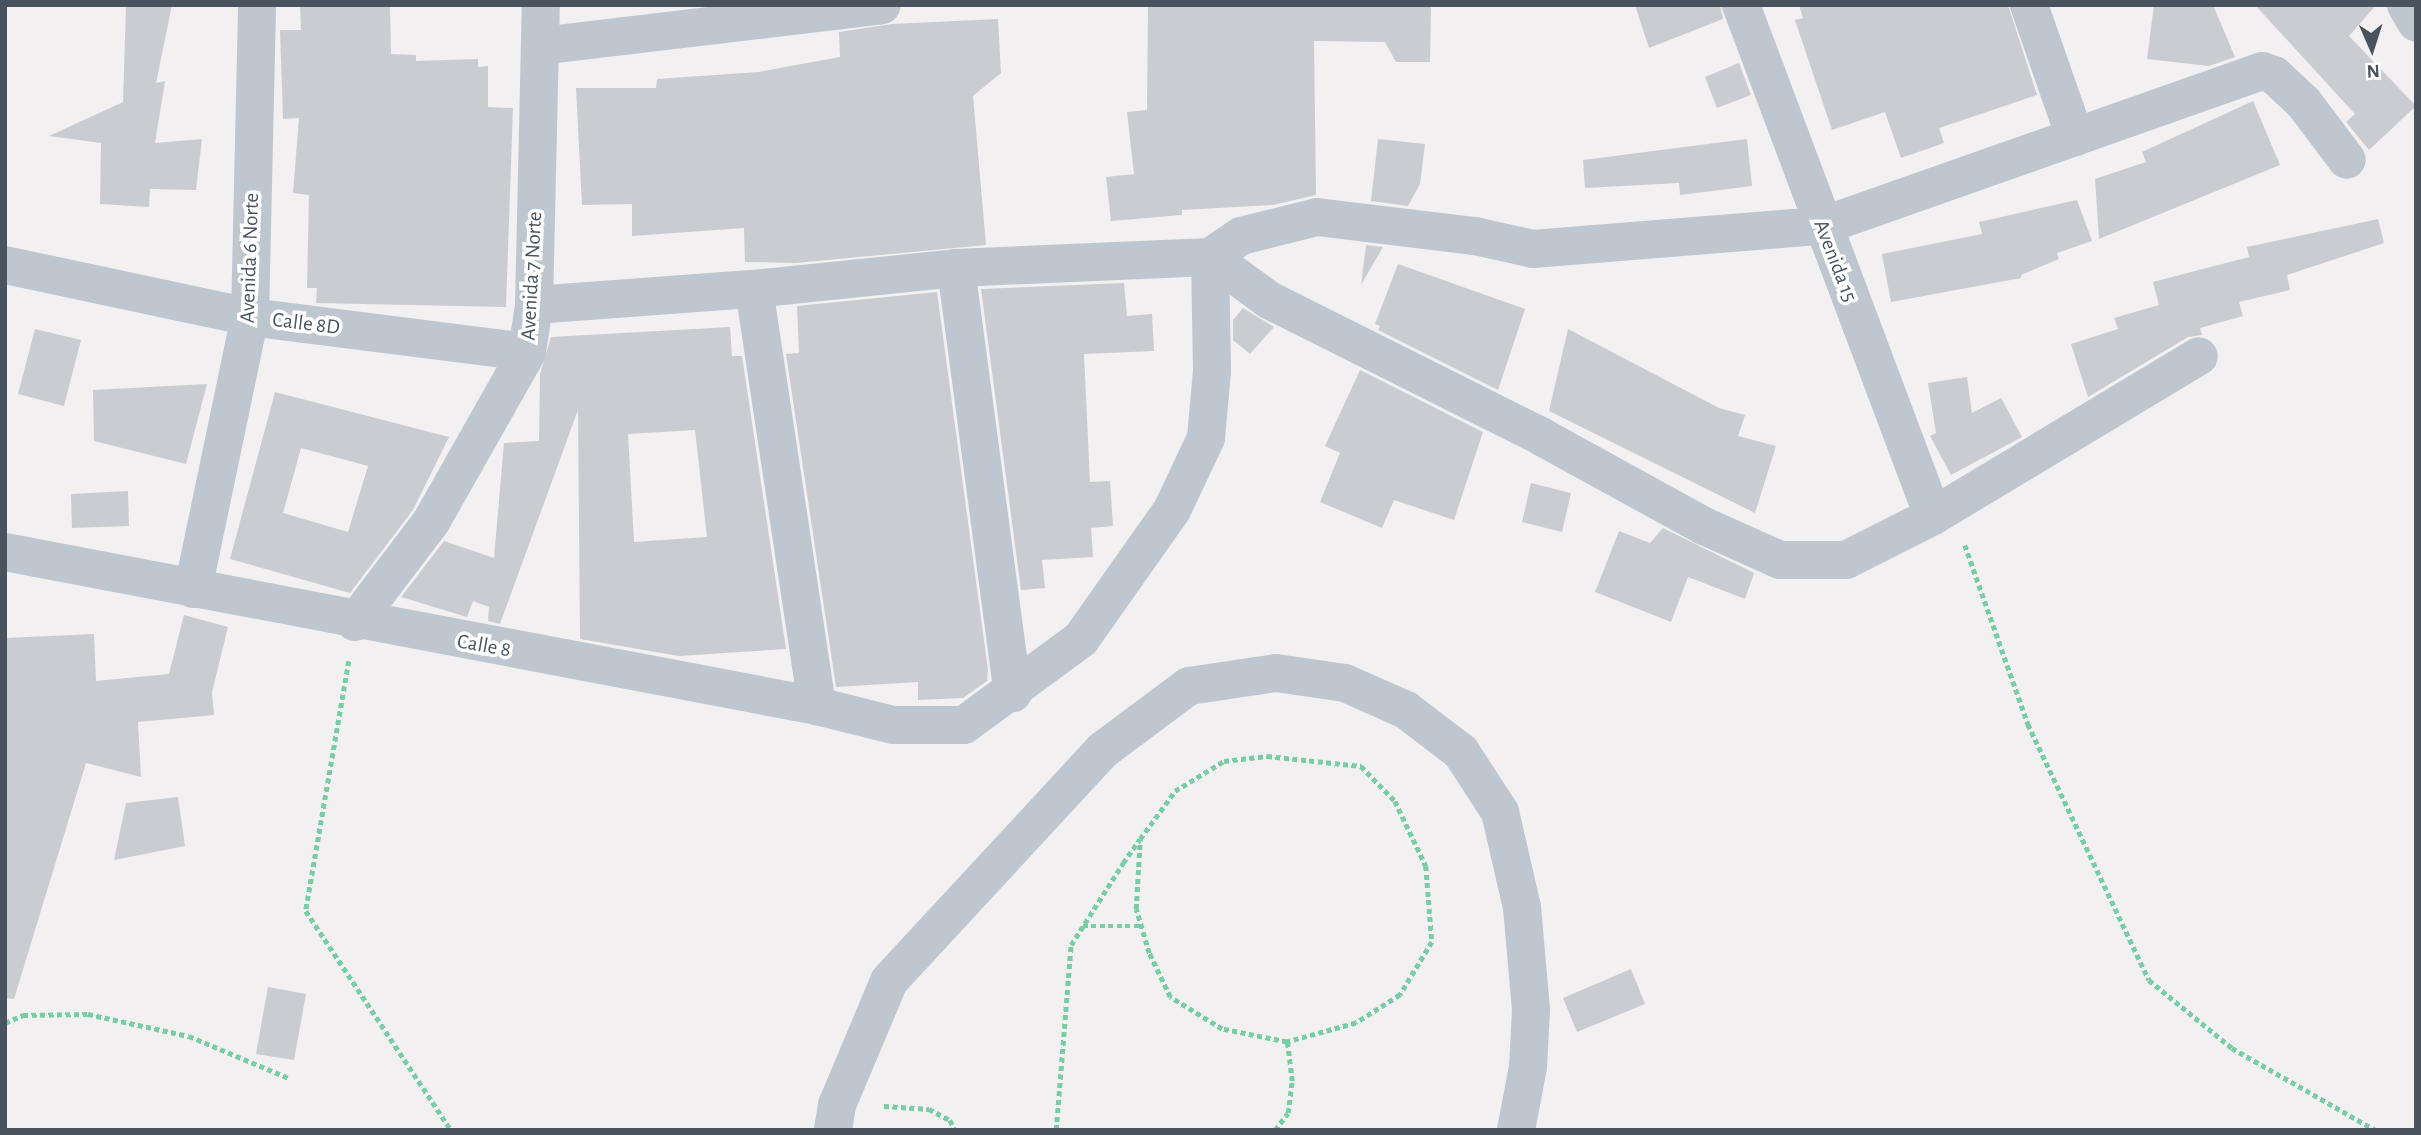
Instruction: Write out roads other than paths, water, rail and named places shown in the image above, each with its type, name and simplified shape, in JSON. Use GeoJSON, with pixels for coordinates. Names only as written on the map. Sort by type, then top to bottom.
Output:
{"type":"FeatureCollection","features":[{"type":"Feature","properties":{"kind":"street","name":"Avenida 6 Norte"},"geometry":{"type":"LineString","coordinates":[[193,589],[250,317],[257,5]]}},
{"type":"Feature","properties":{"kind":"street","name":"Avenida 7 Norte"},"geometry":{"type":"LineString","coordinates":[[355,622],[430,522],[527,352],[534,306],[541,5]]}},
{"type":"Feature","properties":{"kind":"street"},"geometry":{"type":"LineString","coordinates":[[540,46],[882,5]]}},
{"type":"Feature","properties":{"kind":"street","name":"Avenida 15"},"geometry":{"type":"LineString","coordinates":[[1741,5],[1822,226],[1942,511]]}},
{"type":"Feature","properties":{"kind":"street"},"geometry":{"type":"LineString","coordinates":[[2029,5],[2075,137]]}},
{"type":"Feature","properties":{"kind":"street"},"geometry":{"type":"LineString","coordinates":[[2406,5],[2416,22]]}},
{"type":"Feature","properties":{"kind":"street"},"geometry":{"type":"LineString","coordinates":[[534,306],[754,289],[956,268],[1210,257],[1241,236],[1317,217],[1475,236],[1532,249],[1822,226],[2262,71],[2274,75],[2304,103],[2347,160]]}},
{"type":"Feature","properties":{"kind":"street"},"geometry":{"type":"LineString","coordinates":[[1210,257],[1269,300],[1542,437],[1704,526],[1780,560],[1846,560],[1942,511],[2199,356]]}},
{"type":"Feature","properties":{"kind":"street"},"geometry":{"type":"LineString","coordinates":[[1013,693],[1081,639],[1172,510],[1206,438],[1212,371],[1210,257]]}},
{"type":"Feature","properties":{"kind":"street","name":"Calle 8D"},"geometry":{"type":"LineString","coordinates":[[5,265],[250,317],[527,352]]}},
{"type":"Feature","properties":{"kind":"street"},"geometry":{"type":"LineString","coordinates":[[956,268],[1013,693]]}},
{"type":"Feature","properties":{"kind":"street"},"geometry":{"type":"LineString","coordinates":[[754,289],[817,706]]}},
{"type":"Feature","properties":{"kind":"street","name":"Calle 8"},"geometry":{"type":"LineString","coordinates":[[5,552],[355,622],[817,706],[893,725],[964,725],[1013,693]]}},
{"type":"Feature","properties":{"kind":"street"},"geometry":{"type":"LineString","coordinates":[[835,1117],[889,981],[1103,750],[1189,686],[1276,673],[1345,683],[1406,710],[1461,752],[1500,813],[1522,907],[1531,1010],[1528,1067],[1516,1130]]}}]}
